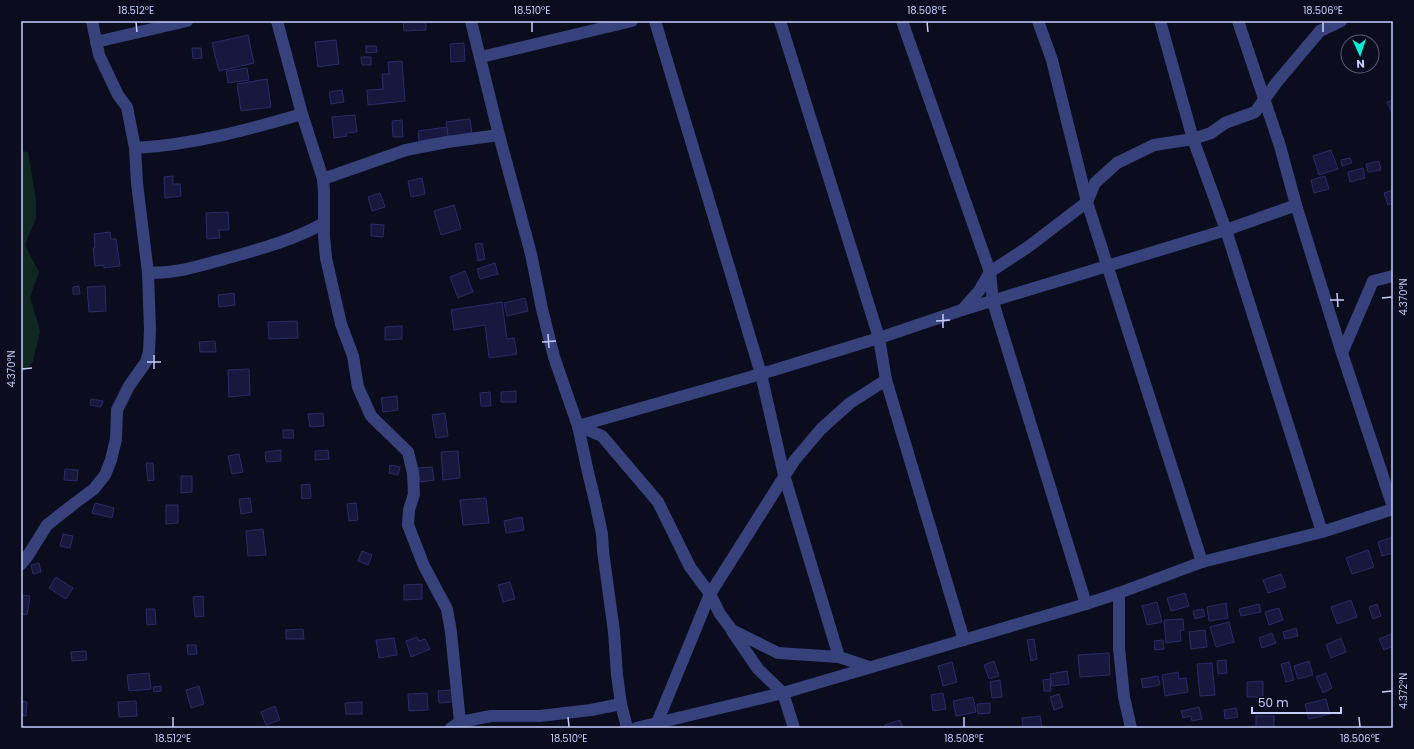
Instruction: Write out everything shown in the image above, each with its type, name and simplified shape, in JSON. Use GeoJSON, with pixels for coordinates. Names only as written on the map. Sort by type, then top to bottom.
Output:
{"type":"FeatureCollection","features":[{"type":"Feature","properties":{"kind":"street"},"geometry":{"type":"LineString","coordinates":[[21,564],[47,525],[94,489],[107,470],[116,439],[117,410],[129,386],[146,362],[149,352],[150,330],[148,273],[137,184],[135,148],[127,107],[115,89],[99,55],[92,21]]}},
{"type":"Feature","properties":{"kind":"street"},"geometry":{"type":"LineString","coordinates":[[96,42],[187,21]]}},
{"type":"Feature","properties":{"kind":"street"},"geometry":{"type":"LineString","coordinates":[[277,21],[302,114],[323,179],[326,258],[341,324],[353,356],[358,387],[371,416],[408,452],[413,473],[414,494],[409,510],[408,525],[424,566],[447,609],[451,632],[453,726],[491,716],[540,716],[591,710],[621,704]]}},
{"type":"Feature","properties":{"kind":"street"},"geometry":{"type":"LineString","coordinates":[[471,21],[499,135],[531,254],[542,309],[554,357],[578,426],[602,534],[614,632],[617,675],[626,728]]}},
{"type":"Feature","properties":{"kind":"street"},"geometry":{"type":"LineString","coordinates":[[481,57],[632,21]]}},
{"type":"Feature","properties":{"kind":"street"},"geometry":{"type":"LineString","coordinates":[[655,21],[761,374],[784,475],[839,657]]}},
{"type":"Feature","properties":{"kind":"street"},"geometry":{"type":"LineString","coordinates":[[780,21],[879,338],[886,380],[964,640]]}},
{"type":"Feature","properties":{"kind":"street"},"geometry":{"type":"LineString","coordinates":[[902,21],[990,272],[993,302],[1086,604]]}},
{"type":"Feature","properties":{"kind":"street"},"geometry":{"type":"LineString","coordinates":[[1038,21],[1052,60],[1087,202],[1202,562]]}},
{"type":"Feature","properties":{"kind":"street"},"geometry":{"type":"LineString","coordinates":[[1160,21],[1193,139],[1226,230],[1322,532]]}},
{"type":"Feature","properties":{"kind":"street"},"geometry":{"type":"LineString","coordinates":[[636,728],[783,693],[1086,604],[1202,562],[1322,532],[1393,508],[1342,353],[1296,205],[1280,146],[1238,21]]}},
{"type":"Feature","properties":{"kind":"street"},"geometry":{"type":"LineString","coordinates":[[962,310],[979,291],[990,272],[1028,247],[1087,202],[1095,183],[1117,163],[1154,145],[1193,139],[1211,133],[1225,123],[1255,112],[1320,31],[1341,21]]}},
{"type":"Feature","properties":{"kind":"street"},"geometry":{"type":"LineString","coordinates":[[135,148],[189,142],[245,131],[302,114]]}},
{"type":"Feature","properties":{"kind":"street"},"geometry":{"type":"LineString","coordinates":[[323,179],[406,150],[448,142],[499,135]]}},
{"type":"Feature","properties":{"kind":"street"},"geometry":{"type":"LineString","coordinates":[[578,426],[761,374],[879,338],[962,310],[993,302],[1226,230],[1296,205]]}},
{"type":"Feature","properties":{"kind":"street"},"geometry":{"type":"LineString","coordinates":[[148,273],[168,273],[188,270],[268,247],[324,223]]}},
{"type":"Feature","properties":{"kind":"street"},"geometry":{"type":"LineString","coordinates":[[1342,353],[1373,281],[1393,276]]}},
{"type":"Feature","properties":{"kind":"street"},"geometry":{"type":"LineString","coordinates":[[656,723],[710,594],[784,475],[821,429],[850,403],[886,380]]}},
{"type":"Feature","properties":{"kind":"street"},"geometry":{"type":"LineString","coordinates":[[578,426],[602,436],[658,502],[690,568],[710,594],[720,614],[758,669],[783,693],[794,728]]}},
{"type":"Feature","properties":{"kind":"street"},"geometry":{"type":"LineString","coordinates":[[1119,593],[1119,648],[1124,697],[1131,728]]}},
{"type":"Feature","properties":{"kind":"street"},"geometry":{"type":"LineString","coordinates":[[732,630],[778,654],[839,657],[869,667]]}},
{"type":"Feature","properties":{"kind":"green space"},"geometry":{"type":"Polygon","coordinates":[[[21,151],[28,152],[36,200],[36,218],[25,245],[39,272],[30,297],[40,331],[33,362],[21,373],[21,151]]]}},
{"type":"Feature","properties":{"kind":"building"},"geometry":{"type":"Polygon","coordinates":[[[403,21],[426,21],[426,30],[404,31],[403,21]]]}},
{"type":"Feature","properties":{"kind":"building"},"geometry":{"type":"Polygon","coordinates":[[[248,35],[254,63],[219,71],[212,43],[248,35]]]}},
{"type":"Feature","properties":{"kind":"building"},"geometry":{"type":"Polygon","coordinates":[[[336,40],[339,64],[318,67],[315,42],[336,40]]]}},
{"type":"Feature","properties":{"kind":"building"},"geometry":{"type":"Polygon","coordinates":[[[464,43],[465,61],[451,62],[450,44],[464,43]]]}},
{"type":"Feature","properties":{"kind":"building"},"geometry":{"type":"Polygon","coordinates":[[[366,46],[376,46],[377,52],[366,53],[366,46]]]}},
{"type":"Feature","properties":{"kind":"building"},"geometry":{"type":"Polygon","coordinates":[[[192,48],[201,48],[202,58],[193,59],[192,48]]]}},
{"type":"Feature","properties":{"kind":"building"},"geometry":{"type":"Polygon","coordinates":[[[361,57],[371,57],[371,65],[362,65],[361,57]]]}},
{"type":"Feature","properties":{"kind":"building"},"geometry":{"type":"Polygon","coordinates":[[[402,61],[405,101],[368,105],[367,90],[383,89],[382,74],[389,74],[388,62],[402,61]]]}},
{"type":"Feature","properties":{"kind":"building"},"geometry":{"type":"Polygon","coordinates":[[[247,68],[249,80],[228,83],[226,71],[247,68]]]}},
{"type":"Feature","properties":{"kind":"building"},"geometry":{"type":"Polygon","coordinates":[[[267,79],[271,107],[241,111],[237,84],[267,79]]]}},
{"type":"Feature","properties":{"kind":"building"},"geometry":{"type":"Polygon","coordinates":[[[342,90],[344,102],[331,104],[329,92],[342,90]]]}},
{"type":"Feature","properties":{"kind":"building"},"geometry":{"type":"Polygon","coordinates":[[[1393,100],[1393,115],[1387,102],[1393,100]]]}},
{"type":"Feature","properties":{"kind":"building"},"geometry":{"type":"Polygon","coordinates":[[[355,115],[357,132],[346,133],[347,136],[334,138],[332,117],[355,115]]]}},
{"type":"Feature","properties":{"kind":"building"},"geometry":{"type":"Polygon","coordinates":[[[470,119],[472,134],[448,137],[446,122],[470,119]]]}},
{"type":"Feature","properties":{"kind":"building"},"geometry":{"type":"Polygon","coordinates":[[[402,120],[403,137],[393,137],[392,121],[402,120]]]}},
{"type":"Feature","properties":{"kind":"building"},"geometry":{"type":"Polygon","coordinates":[[[447,127],[448,137],[419,141],[418,131],[447,127]]]}},
{"type":"Feature","properties":{"kind":"building"},"geometry":{"type":"Polygon","coordinates":[[[1331,150],[1338,169],[1319,175],[1313,156],[1331,150]]]}},
{"type":"Feature","properties":{"kind":"building"},"geometry":{"type":"Polygon","coordinates":[[[1350,158],[1352,163],[1342,166],[1341,160],[1350,158]]]}},
{"type":"Feature","properties":{"kind":"building"},"geometry":{"type":"Polygon","coordinates":[[[1379,161],[1381,170],[1368,172],[1366,164],[1379,161]]]}},
{"type":"Feature","properties":{"kind":"building"},"geometry":{"type":"Polygon","coordinates":[[[1363,168],[1365,178],[1350,182],[1348,172],[1363,168]]]}},
{"type":"Feature","properties":{"kind":"building"},"geometry":{"type":"Polygon","coordinates":[[[173,176],[173,184],[180,184],[181,196],[165,198],[164,177],[173,176]]]}},
{"type":"Feature","properties":{"kind":"building"},"geometry":{"type":"Polygon","coordinates":[[[1325,176],[1329,189],[1314,193],[1311,180],[1325,176]]]}},
{"type":"Feature","properties":{"kind":"building"},"geometry":{"type":"Polygon","coordinates":[[[422,178],[425,194],[411,197],[408,181],[422,178]]]}},
{"type":"Feature","properties":{"kind":"building"},"geometry":{"type":"Polygon","coordinates":[[[1393,190],[1393,203],[1388,205],[1384,193],[1393,190]]]}},
{"type":"Feature","properties":{"kind":"building"},"geometry":{"type":"Polygon","coordinates":[[[380,193],[385,207],[372,211],[368,197],[380,193]]]}},
{"type":"Feature","properties":{"kind":"building"},"geometry":{"type":"Polygon","coordinates":[[[454,205],[461,229],[441,235],[434,211],[454,205]]]}},
{"type":"Feature","properties":{"kind":"building"},"geometry":{"type":"Polygon","coordinates":[[[228,212],[229,230],[219,230],[220,238],[207,239],[206,213],[228,212]]]}},
{"type":"Feature","properties":{"kind":"building"},"geometry":{"type":"Polygon","coordinates":[[[371,224],[384,225],[383,237],[371,236],[371,224]]]}},
{"type":"Feature","properties":{"kind":"building"},"geometry":{"type":"Polygon","coordinates":[[[110,232],[111,239],[116,239],[120,266],[104,268],[104,265],[95,266],[93,248],[95,248],[94,234],[110,232]]]}},
{"type":"Feature","properties":{"kind":"building"},"geometry":{"type":"Polygon","coordinates":[[[482,243],[485,259],[478,261],[475,244],[482,243]]]}},
{"type":"Feature","properties":{"kind":"building"},"geometry":{"type":"Polygon","coordinates":[[[495,263],[498,274],[480,279],[477,269],[495,263]]]}},
{"type":"Feature","properties":{"kind":"building"},"geometry":{"type":"Polygon","coordinates":[[[465,271],[473,292],[458,298],[450,277],[465,271]]]}},
{"type":"Feature","properties":{"kind":"building"},"geometry":{"type":"Polygon","coordinates":[[[79,286],[80,294],[73,294],[73,287],[79,286]]]}},
{"type":"Feature","properties":{"kind":"building"},"geometry":{"type":"Polygon","coordinates":[[[105,286],[106,311],[89,312],[87,287],[105,286]]]}},
{"type":"Feature","properties":{"kind":"building"},"geometry":{"type":"Polygon","coordinates":[[[234,293],[235,305],[219,307],[218,295],[234,293]]]}},
{"type":"Feature","properties":{"kind":"building"},"geometry":{"type":"Polygon","coordinates":[[[525,298],[528,311],[507,316],[504,303],[525,298]]]}},
{"type":"Feature","properties":{"kind":"building"},"geometry":{"type":"Polygon","coordinates":[[[502,302],[507,339],[514,338],[517,354],[489,358],[485,325],[454,330],[451,310],[502,302]]]}},
{"type":"Feature","properties":{"kind":"building"},"geometry":{"type":"Polygon","coordinates":[[[297,321],[298,338],[269,339],[268,322],[297,321]]]}},
{"type":"Feature","properties":{"kind":"building"},"geometry":{"type":"Polygon","coordinates":[[[402,326],[402,339],[385,340],[385,327],[402,326]]]}},
{"type":"Feature","properties":{"kind":"building"},"geometry":{"type":"Polygon","coordinates":[[[215,341],[216,352],[200,352],[199,342],[215,341]]]}},
{"type":"Feature","properties":{"kind":"building"},"geometry":{"type":"Polygon","coordinates":[[[249,369],[250,395],[229,397],[228,370],[249,369]]]}},
{"type":"Feature","properties":{"kind":"building"},"geometry":{"type":"Polygon","coordinates":[[[516,391],[516,402],[501,402],[501,392],[516,391]]]}},
{"type":"Feature","properties":{"kind":"building"},"geometry":{"type":"Polygon","coordinates":[[[490,392],[491,406],[481,406],[480,393],[490,392]]]}},
{"type":"Feature","properties":{"kind":"building"},"geometry":{"type":"Polygon","coordinates":[[[397,396],[398,410],[383,412],[381,398],[397,396]]]}},
{"type":"Feature","properties":{"kind":"building"},"geometry":{"type":"Polygon","coordinates":[[[91,399],[103,401],[101,407],[90,405],[91,399]]]}},
{"type":"Feature","properties":{"kind":"building"},"geometry":{"type":"Polygon","coordinates":[[[323,413],[324,426],[310,427],[308,414],[323,413]]]}},
{"type":"Feature","properties":{"kind":"building"},"geometry":{"type":"Polygon","coordinates":[[[445,413],[448,436],[436,438],[432,415],[445,413]]]}},
{"type":"Feature","properties":{"kind":"building"},"geometry":{"type":"Polygon","coordinates":[[[283,430],[293,430],[294,438],[283,438],[283,430]]]}},
{"type":"Feature","properties":{"kind":"building"},"geometry":{"type":"Polygon","coordinates":[[[281,450],[281,461],[266,462],[265,452],[281,450]]]}},
{"type":"Feature","properties":{"kind":"building"},"geometry":{"type":"Polygon","coordinates":[[[328,450],[329,459],[315,460],[315,451],[328,450]]]}},
{"type":"Feature","properties":{"kind":"building"},"geometry":{"type":"Polygon","coordinates":[[[458,451],[460,478],[443,480],[441,452],[458,451]]]}},
{"type":"Feature","properties":{"kind":"building"},"geometry":{"type":"Polygon","coordinates":[[[239,454],[243,472],[232,474],[228,456],[239,454]]]}},
{"type":"Feature","properties":{"kind":"building"},"geometry":{"type":"Polygon","coordinates":[[[146,463],[153,463],[154,480],[148,481],[146,463]]]}},
{"type":"Feature","properties":{"kind":"building"},"geometry":{"type":"Polygon","coordinates":[[[390,465],[400,467],[398,475],[389,473],[390,465]]]}},
{"type":"Feature","properties":{"kind":"building"},"geometry":{"type":"Polygon","coordinates":[[[432,467],[434,480],[420,482],[418,468],[432,467]]]}},
{"type":"Feature","properties":{"kind":"building"},"geometry":{"type":"Polygon","coordinates":[[[65,469],[78,470],[77,481],[64,480],[65,469]]]}},
{"type":"Feature","properties":{"kind":"building"},"geometry":{"type":"Polygon","coordinates":[[[181,476],[192,476],[192,492],[181,493],[181,476]]]}},
{"type":"Feature","properties":{"kind":"building"},"geometry":{"type":"Polygon","coordinates":[[[310,484],[311,498],[302,499],[301,485],[310,484]]]}},
{"type":"Feature","properties":{"kind":"building"},"geometry":{"type":"Polygon","coordinates":[[[250,498],[252,512],[241,514],[239,499],[250,498]]]}},
{"type":"Feature","properties":{"kind":"building"},"geometry":{"type":"Polygon","coordinates":[[[486,498],[489,523],[463,525],[460,500],[486,498]]]}},
{"type":"Feature","properties":{"kind":"building"},"geometry":{"type":"Polygon","coordinates":[[[95,503],[114,508],[112,518],[92,513],[95,503]]]}},
{"type":"Feature","properties":{"kind":"building"},"geometry":{"type":"Polygon","coordinates":[[[356,503],[358,520],[349,521],[347,504],[356,503]]]}},
{"type":"Feature","properties":{"kind":"building"},"geometry":{"type":"Polygon","coordinates":[[[166,505],[178,505],[178,523],[166,524],[166,505]]]}},
{"type":"Feature","properties":{"kind":"building"},"geometry":{"type":"Polygon","coordinates":[[[522,517],[524,530],[506,533],[504,521],[522,517]]]}},
{"type":"Feature","properties":{"kind":"building"},"geometry":{"type":"Polygon","coordinates":[[[263,529],[266,555],[248,556],[246,531],[263,529]]]}},
{"type":"Feature","properties":{"kind":"building"},"geometry":{"type":"Polygon","coordinates":[[[63,534],[73,536],[70,548],[60,546],[63,534]]]}},
{"type":"Feature","properties":{"kind":"building"},"geometry":{"type":"Polygon","coordinates":[[[1393,537],[1393,553],[1382,556],[1378,542],[1393,537]]]}},
{"type":"Feature","properties":{"kind":"building"},"geometry":{"type":"Polygon","coordinates":[[[1368,550],[1374,567],[1352,574],[1346,558],[1368,550]]]}},
{"type":"Feature","properties":{"kind":"building"},"geometry":{"type":"Polygon","coordinates":[[[362,551],[372,555],[368,565],[358,561],[362,551]]]}},
{"type":"Feature","properties":{"kind":"building"},"geometry":{"type":"Polygon","coordinates":[[[39,563],[41,572],[33,574],[31,565],[39,563]]]}},
{"type":"Feature","properties":{"kind":"building"},"geometry":{"type":"Polygon","coordinates":[[[1281,574],[1286,587],[1268,593],[1263,580],[1281,574]]]}},
{"type":"Feature","properties":{"kind":"building"},"geometry":{"type":"Polygon","coordinates":[[[56,577],[73,588],[66,599],[49,588],[56,577]]]}},
{"type":"Feature","properties":{"kind":"building"},"geometry":{"type":"Polygon","coordinates":[[[510,582],[515,599],[503,602],[498,585],[510,582]]]}},
{"type":"Feature","properties":{"kind":"building"},"geometry":{"type":"Polygon","coordinates":[[[422,584],[422,599],[404,600],[404,585],[422,584]]]}},
{"type":"Feature","properties":{"kind":"building"},"geometry":{"type":"Polygon","coordinates":[[[1185,593],[1189,606],[1171,611],[1167,598],[1185,593]]]}},
{"type":"Feature","properties":{"kind":"building"},"geometry":{"type":"Polygon","coordinates":[[[21,595],[30,596],[27,615],[21,614],[21,595]]]}},
{"type":"Feature","properties":{"kind":"building"},"geometry":{"type":"Polygon","coordinates":[[[203,596],[204,616],[195,617],[193,597],[203,596]]]}},
{"type":"Feature","properties":{"kind":"building"},"geometry":{"type":"Polygon","coordinates":[[[1351,600],[1357,617],[1337,624],[1331,607],[1351,600]]]}},
{"type":"Feature","properties":{"kind":"building"},"geometry":{"type":"Polygon","coordinates":[[[1157,602],[1162,622],[1147,625],[1142,606],[1157,602]]]}},
{"type":"Feature","properties":{"kind":"building"},"geometry":{"type":"Polygon","coordinates":[[[1226,603],[1228,618],[1209,621],[1207,607],[1226,603]]]}},
{"type":"Feature","properties":{"kind":"building"},"geometry":{"type":"Polygon","coordinates":[[[1259,604],[1261,612],[1241,616],[1239,609],[1259,604]]]}},
{"type":"Feature","properties":{"kind":"building"},"geometry":{"type":"Polygon","coordinates":[[[1377,604],[1381,616],[1373,619],[1369,607],[1377,604]]]}},
{"type":"Feature","properties":{"kind":"building"},"geometry":{"type":"Polygon","coordinates":[[[1279,608],[1283,620],[1269,625],[1265,612],[1279,608]]]}},
{"type":"Feature","properties":{"kind":"building"},"geometry":{"type":"Polygon","coordinates":[[[146,609],[155,609],[156,624],[147,625],[146,609]]]}},
{"type":"Feature","properties":{"kind":"building"},"geometry":{"type":"Polygon","coordinates":[[[1203,609],[1205,616],[1195,619],[1193,611],[1203,609]]]}},
{"type":"Feature","properties":{"kind":"building"},"geometry":{"type":"Polygon","coordinates":[[[1183,619],[1184,630],[1180,631],[1181,641],[1166,643],[1164,620],[1183,619]]]}},
{"type":"Feature","properties":{"kind":"building"},"geometry":{"type":"Polygon","coordinates":[[[1229,622],[1234,642],[1216,647],[1210,627],[1229,622]]]}},
{"type":"Feature","properties":{"kind":"building"},"geometry":{"type":"Polygon","coordinates":[[[1296,628],[1298,636],[1285,639],[1283,632],[1296,628]]]}},
{"type":"Feature","properties":{"kind":"building"},"geometry":{"type":"Polygon","coordinates":[[[303,629],[304,639],[286,639],[286,630],[303,629]]]}},
{"type":"Feature","properties":{"kind":"building"},"geometry":{"type":"Polygon","coordinates":[[[1205,630],[1207,647],[1191,649],[1189,632],[1205,630]]]}},
{"type":"Feature","properties":{"kind":"building"},"geometry":{"type":"Polygon","coordinates":[[[1272,633],[1276,643],[1262,648],[1259,638],[1272,633]]]}},
{"type":"Feature","properties":{"kind":"building"},"geometry":{"type":"Polygon","coordinates":[[[1391,634],[1393,637],[1393,646],[1384,650],[1379,639],[1391,634]]]}},
{"type":"Feature","properties":{"kind":"building"},"geometry":{"type":"Polygon","coordinates":[[[417,637],[419,641],[425,639],[430,649],[411,657],[406,641],[417,637]]]}},
{"type":"Feature","properties":{"kind":"building"},"geometry":{"type":"Polygon","coordinates":[[[394,638],[397,655],[379,658],[376,640],[394,638]]]}},
{"type":"Feature","properties":{"kind":"building"},"geometry":{"type":"Polygon","coordinates":[[[1341,638],[1346,652],[1331,658],[1326,645],[1341,638]]]}},
{"type":"Feature","properties":{"kind":"building"},"geometry":{"type":"Polygon","coordinates":[[[1034,639],[1037,659],[1031,661],[1027,640],[1034,639]]]}},
{"type":"Feature","properties":{"kind":"building"},"geometry":{"type":"Polygon","coordinates":[[[1163,640],[1164,649],[1155,650],[1154,641],[1163,640]]]}},
{"type":"Feature","properties":{"kind":"building"},"geometry":{"type":"Polygon","coordinates":[[[187,645],[196,645],[197,654],[188,655],[187,645]]]}},
{"type":"Feature","properties":{"kind":"building"},"geometry":{"type":"Polygon","coordinates":[[[86,651],[87,660],[72,661],[71,652],[86,651]]]}},
{"type":"Feature","properties":{"kind":"building"},"geometry":{"type":"Polygon","coordinates":[[[1109,653],[1110,675],[1080,677],[1078,655],[1109,653]]]}},
{"type":"Feature","properties":{"kind":"building"},"geometry":{"type":"Polygon","coordinates":[[[1226,660],[1227,673],[1218,674],[1217,661],[1226,660]]]}},
{"type":"Feature","properties":{"kind":"building"},"geometry":{"type":"Polygon","coordinates":[[[994,661],[999,676],[989,679],[984,665],[994,661]]]}},
{"type":"Feature","properties":{"kind":"building"},"geometry":{"type":"Polygon","coordinates":[[[1309,661],[1313,675],[1298,679],[1294,666],[1309,661]]]}},
{"type":"Feature","properties":{"kind":"building"},"geometry":{"type":"Polygon","coordinates":[[[952,662],[957,682],[943,686],[938,666],[952,662]]]}},
{"type":"Feature","properties":{"kind":"building"},"geometry":{"type":"Polygon","coordinates":[[[1289,662],[1294,680],[1286,682],[1281,664],[1289,662]]]}},
{"type":"Feature","properties":{"kind":"building"},"geometry":{"type":"Polygon","coordinates":[[[1212,663],[1215,695],[1200,696],[1197,664],[1212,663]]]}},
{"type":"Feature","properties":{"kind":"building"},"geometry":{"type":"Polygon","coordinates":[[[1067,671],[1069,684],[1052,686],[1050,674],[1067,671]]]}},
{"type":"Feature","properties":{"kind":"building"},"geometry":{"type":"Polygon","coordinates":[[[1178,672],[1179,679],[1186,678],[1188,692],[1165,696],[1162,675],[1178,672]]]}},
{"type":"Feature","properties":{"kind":"building"},"geometry":{"type":"Polygon","coordinates":[[[149,673],[151,689],[129,691],[127,675],[149,673]]]}},
{"type":"Feature","properties":{"kind":"building"},"geometry":{"type":"Polygon","coordinates":[[[1326,673],[1332,688],[1323,693],[1316,677],[1326,673]]]}},
{"type":"Feature","properties":{"kind":"building"},"geometry":{"type":"Polygon","coordinates":[[[1158,676],[1160,685],[1143,688],[1141,679],[1158,676]]]}},
{"type":"Feature","properties":{"kind":"building"},"geometry":{"type":"Polygon","coordinates":[[[1050,679],[1051,691],[1044,691],[1043,680],[1050,679]]]}},
{"type":"Feature","properties":{"kind":"building"},"geometry":{"type":"Polygon","coordinates":[[[1000,680],[1002,697],[992,698],[990,682],[1000,680]]]}},
{"type":"Feature","properties":{"kind":"building"},"geometry":{"type":"Polygon","coordinates":[[[1263,681],[1263,697],[1247,697],[1247,682],[1263,681]]]}},
{"type":"Feature","properties":{"kind":"building"},"geometry":{"type":"Polygon","coordinates":[[[161,686],[161,691],[154,692],[153,687],[161,686]]]}},
{"type":"Feature","properties":{"kind":"building"},"geometry":{"type":"Polygon","coordinates":[[[199,686],[204,704],[191,708],[186,690],[199,686]]]}},
{"type":"Feature","properties":{"kind":"building"},"geometry":{"type":"Polygon","coordinates":[[[452,690],[453,702],[439,703],[438,691],[452,690]]]}},
{"type":"Feature","properties":{"kind":"building"},"geometry":{"type":"Polygon","coordinates":[[[427,693],[428,710],[409,711],[408,694],[427,693]]]}},
{"type":"Feature","properties":{"kind":"building"},"geometry":{"type":"Polygon","coordinates":[[[943,693],[946,709],[933,711],[931,695],[943,693]]]}},
{"type":"Feature","properties":{"kind":"building"},"geometry":{"type":"Polygon","coordinates":[[[1059,694],[1063,707],[1054,710],[1050,697],[1059,694]]]}},
{"type":"Feature","properties":{"kind":"building"},"geometry":{"type":"Polygon","coordinates":[[[973,697],[976,712],[956,716],[953,701],[973,697]]]}},
{"type":"Feature","properties":{"kind":"building"},"geometry":{"type":"Polygon","coordinates":[[[1326,699],[1330,714],[1309,719],[1305,704],[1326,699]]]}},
{"type":"Feature","properties":{"kind":"building"},"geometry":{"type":"Polygon","coordinates":[[[21,701],[27,702],[26,716],[21,715],[21,701]]]}},
{"type":"Feature","properties":{"kind":"building"},"geometry":{"type":"Polygon","coordinates":[[[136,701],[137,716],[119,717],[118,702],[136,701]]]}},
{"type":"Feature","properties":{"kind":"building"},"geometry":{"type":"Polygon","coordinates":[[[362,702],[362,714],[346,714],[345,703],[362,702]]]}},
{"type":"Feature","properties":{"kind":"building"},"geometry":{"type":"Polygon","coordinates":[[[990,703],[990,713],[978,714],[977,704],[990,703]]]}},
{"type":"Feature","properties":{"kind":"building"},"geometry":{"type":"Polygon","coordinates":[[[275,706],[280,720],[266,725],[261,712],[275,706]]]}},
{"type":"Feature","properties":{"kind":"building"},"geometry":{"type":"Polygon","coordinates":[[[1199,707],[1202,719],[1192,721],[1191,716],[1183,718],[1181,711],[1199,707]]]}},
{"type":"Feature","properties":{"kind":"building"},"geometry":{"type":"Polygon","coordinates":[[[1236,708],[1238,717],[1225,719],[1224,710],[1236,708]]]}},
{"type":"Feature","properties":{"kind":"building"},"geometry":{"type":"Polygon","coordinates":[[[1040,716],[1042,728],[1023,728],[1022,718],[1040,716]]]}},
{"type":"Feature","properties":{"kind":"building"},"geometry":{"type":"Polygon","coordinates":[[[1256,716],[1274,716],[1274,728],[1256,728],[1256,716]]]}},
{"type":"Feature","properties":{"kind":"building"},"geometry":{"type":"Polygon","coordinates":[[[900,720],[903,728],[886,728],[885,725],[900,720]]]}}]}
